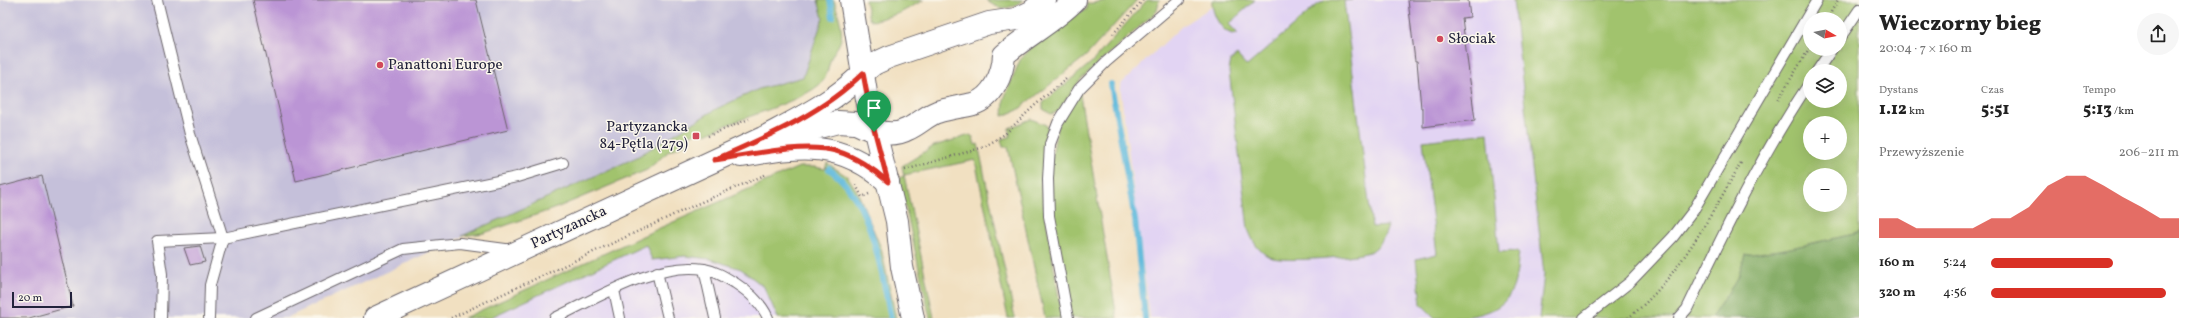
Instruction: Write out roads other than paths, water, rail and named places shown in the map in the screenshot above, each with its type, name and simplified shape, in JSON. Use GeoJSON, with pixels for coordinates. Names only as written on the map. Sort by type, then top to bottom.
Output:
{"type":"FeatureCollection","features":[{"type":"Feature","properties":{"kind":"main road"},"geometry":{"type":"LineString","coordinates":[[851,0],[863,73],[865,127],[888,183],[913,318]]}},
{"type":"Feature","properties":{"kind":"main road","name":"Partyzancka"},"geometry":{"type":"LineString","coordinates":[[375,318],[763,138],[812,112],[850,86],[874,64],[889,57],[989,23],[1016,19],[1031,12],[1045,0]]}},
{"type":"Feature","properties":{"kind":"main road","name":"Partyzancka"},"geometry":{"type":"LineString","coordinates":[[763,138],[789,135],[838,122],[898,133],[908,130],[935,113],[974,104],[983,99],[995,87],[1004,64],[1004,55],[1014,46],[1040,30],[1075,0]]}},
{"type":"Feature","properties":{"kind":"main road"},"geometry":{"type":"LineString","coordinates":[[714,160],[792,149],[833,150],[843,153],[877,172],[888,183]]}},
{"type":"Feature","properties":{"kind":"lane"},"geometry":{"type":"LineString","coordinates":[[157,0],[190,134],[223,238],[210,285],[209,318]]}},
{"type":"Feature","properties":{"kind":"lane"},"geometry":{"type":"LineString","coordinates":[[1068,318],[1050,216],[1048,179],[1050,144],[1058,123],[1079,89],[1106,62],[1179,0]]}},
{"type":"Feature","properties":{"kind":"lane"},"geometry":{"type":"LineString","coordinates":[[1584,318],[1630,282],[1673,237],[1693,211],[1817,0]]}},
{"type":"Feature","properties":{"kind":"lane"},"geometry":{"type":"LineString","coordinates":[[1847,28],[1859,10]]}},
{"type":"Feature","properties":{"kind":"lane"},"geometry":{"type":"LineString","coordinates":[[1680,318],[1687,309],[1732,215],[1778,129],[1803,92]]}},
{"type":"Feature","properties":{"kind":"lane"},"geometry":{"type":"LineString","coordinates":[[161,318],[162,274],[157,241],[223,238],[517,177],[563,163]]}},
{"type":"Feature","properties":{"kind":"lane"},"geometry":{"type":"LineString","coordinates":[[256,318],[403,249],[460,243],[521,251]]}},
{"type":"Feature","properties":{"kind":"lane"},"geometry":{"type":"LineString","coordinates":[[555,318],[570,315],[614,290],[657,272],[679,268],[704,269],[716,272],[750,292],[768,318]]}},
{"type":"Feature","properties":{"kind":"lane"},"geometry":{"type":"LineString","coordinates":[[704,269],[715,318]]}},
{"type":"Feature","properties":{"kind":"lane"},"geometry":{"type":"LineString","coordinates":[[657,272],[668,318]]}},
{"type":"Feature","properties":{"kind":"lane"},"geometry":{"type":"LineString","coordinates":[[614,290],[620,318]]}},
{"type":"Feature","properties":{"kind":"waterway"},"geometry":{"type":"LineString","coordinates":[[830,0],[833,17]]}},
{"type":"Feature","properties":{"kind":"waterway"},"geometry":{"type":"LineString","coordinates":[[1111,84],[1135,220],[1145,318]]}},
{"type":"Feature","properties":{"kind":"waterway"},"geometry":{"type":"LineString","coordinates":[[829,169],[844,182],[855,198],[865,217],[878,258],[891,318]]}},
{"type":"Feature","properties":{"kind":"place","name":"Słociak"},"geometry":{"type":"Point","coordinates":[1440,39]}},
{"type":"Feature","properties":{"kind":"place","name":"Panattoni Europe"},"geometry":{"type":"Point","coordinates":[380,65]}},
{"type":"Feature","properties":{"kind":"place","name":"Partyzancka 84-Pętla (279)"},"geometry":{"type":"Point","coordinates":[696,136]}}]}
